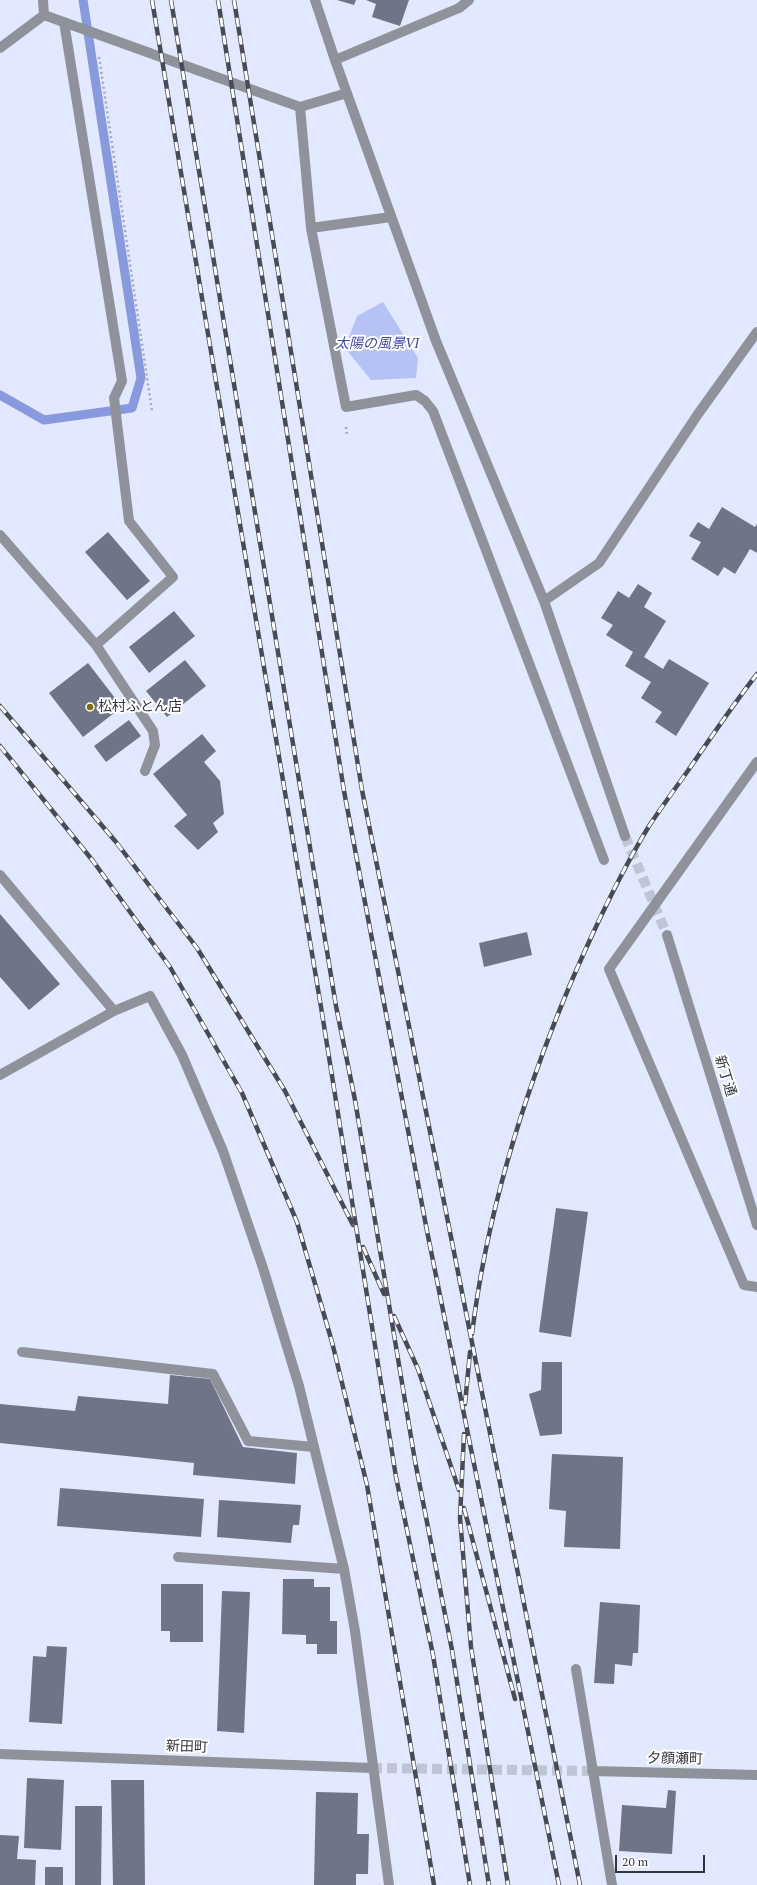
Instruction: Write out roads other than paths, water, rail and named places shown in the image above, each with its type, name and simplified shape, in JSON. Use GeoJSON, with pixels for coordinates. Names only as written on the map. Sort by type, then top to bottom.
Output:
{"type":"FeatureCollection","features":[{"type":"Feature","properties":{"kind":"street"},"geometry":{"type":"LineString","coordinates":[[43,0],[44,15]]}},
{"type":"Feature","properties":{"kind":"street"},"geometry":{"type":"LineString","coordinates":[[315,0],[346,93],[436,342],[544,601],[625,836]]}},
{"type":"Feature","properties":{"kind":"street"},"geometry":{"type":"LineString","coordinates":[[335,60],[459,8],[469,0]]}},
{"type":"Feature","properties":{"kind":"street"},"geometry":{"type":"LineString","coordinates":[[44,15],[300,107],[346,93]]}},
{"type":"Feature","properties":{"kind":"street"},"geometry":{"type":"LineString","coordinates":[[0,48],[44,15]]}},
{"type":"Feature","properties":{"kind":"street"},"geometry":{"type":"LineString","coordinates":[[64,22],[122,381],[114,398],[129,521],[173,577],[96,645]]}},
{"type":"Feature","properties":{"kind":"street"},"geometry":{"type":"LineString","coordinates":[[300,107],[311,228],[346,407],[416,395],[426,401],[433,411],[604,860]]}},
{"type":"Feature","properties":{"kind":"street"},"geometry":{"type":"LineString","coordinates":[[311,228],[391,217]]}},
{"type":"Feature","properties":{"kind":"street"},"geometry":{"type":"LineString","coordinates":[[544,601],[599,563],[698,414],[757,332]]}},
{"type":"Feature","properties":{"kind":"street"},"geometry":{"type":"LineString","coordinates":[[0,535],[96,645],[153,731],[155,745],[145,771]]}},
{"type":"Feature","properties":{"kind":"street"},"geometry":{"type":"LineString","coordinates":[[757,762],[609,969],[744,1285],[757,1287]]}},
{"type":"Feature","properties":{"kind":"street"},"geometry":{"type":"LineString","coordinates":[[0,875],[114,1011]]}},
{"type":"Feature","properties":{"kind":"street","name":"新丁通"},"geometry":{"type":"LineString","coordinates":[[667,935],[757,1225]]}},
{"type":"Feature","properties":{"kind":"street"},"geometry":{"type":"LineString","coordinates":[[0,1075],[114,1011],[150,996],[182,1055],[223,1151],[261,1261],[299,1386],[344,1569],[355,1631],[372,1768],[389,1885]]}},
{"type":"Feature","properties":{"kind":"street"},"geometry":{"type":"LineString","coordinates":[[22,1352],[213,1374],[248,1442],[314,1447]]}},
{"type":"Feature","properties":{"kind":"street"},"geometry":{"type":"LineString","coordinates":[[178,1557],[344,1569]]}},
{"type":"Feature","properties":{"kind":"street"},"geometry":{"type":"LineString","coordinates":[[576,1669],[612,1885]]}},
{"type":"Feature","properties":{"kind":"street","name":"新田町"},"geometry":{"type":"LineString","coordinates":[[0,1754],[372,1768]]}},
{"type":"Feature","properties":{"kind":"street","name":"夕顔瀬町"},"geometry":{"type":"LineString","coordinates":[[592,1771],[757,1775]]}},
{"type":"Feature","properties":{"kind":"waterway"},"geometry":{"type":"LineString","coordinates":[[0,395],[44,420],[132,408],[141,378],[83,0]]}},
{"type":"Feature","properties":{"kind":"tunnel"},"geometry":{"type":"LineString","coordinates":[[625,836],[667,935]]}},
{"type":"Feature","properties":{"kind":"tunnel"},"geometry":{"type":"LineString","coordinates":[[372,1768],[592,1771]]}},
{"type":"Feature","properties":{"kind":"railway"},"geometry":{"type":"LineString","coordinates":[[152,0],[321,1007],[396,1477],[433,1655],[470,1885]]}},
{"type":"Feature","properties":{"kind":"railway"},"geometry":{"type":"LineString","coordinates":[[171,0],[336,1006],[355,1100],[415,1461],[452,1650],[489,1885]]}},
{"type":"Feature","properties":{"kind":"railway"},"geometry":{"type":"LineString","coordinates":[[218,0],[344,791],[427,1231],[559,1885]]}},
{"type":"Feature","properties":{"kind":"railway"},"geometry":{"type":"LineString","coordinates":[[234,0],[362,790],[580,1885]]}},
{"type":"Feature","properties":{"kind":"railway"},"geometry":{"type":"LineString","coordinates":[[472,1334],[487,1243],[510,1153],[538,1066],[572,980],[608,902],[649,826],[757,674]]}},
{"type":"Feature","properties":{"kind":"railway"},"geometry":{"type":"LineString","coordinates":[[0,706],[116,842],[197,948],[285,1091],[353,1225]]}},
{"type":"Feature","properties":{"kind":"railway"},"geometry":{"type":"LineString","coordinates":[[0,746],[93,861],[170,967],[242,1093],[297,1222],[332,1342],[367,1485],[434,1885]]}},
{"type":"Feature","properties":{"kind":"railway"},"geometry":{"type":"LineString","coordinates":[[363,1247],[384,1294]]}},
{"type":"Feature","properties":{"kind":"railway"},"geometry":{"type":"LineString","coordinates":[[394,1316],[418,1369],[459,1490]]}},
{"type":"Feature","properties":{"kind":"railway"},"geometry":{"type":"LineString","coordinates":[[465,1404],[470,1352]]}},
{"type":"Feature","properties":{"kind":"railway"},"geometry":{"type":"LineString","coordinates":[[464,1434],[460,1518],[471,1647],[508,1885]]}},
{"type":"Feature","properties":{"kind":"railway"},"geometry":{"type":"LineString","coordinates":[[464,1508],[515,1699]]}},
{"type":"Feature","properties":{"kind":"place","name":"松村ふとん店"},"geometry":{"type":"Point","coordinates":[90,707]}},
{"type":"Feature","properties":{"kind":"park label","name":"太陽の風景VI"},"geometry":{"type":"Point","coordinates":[377,344]}}]}
